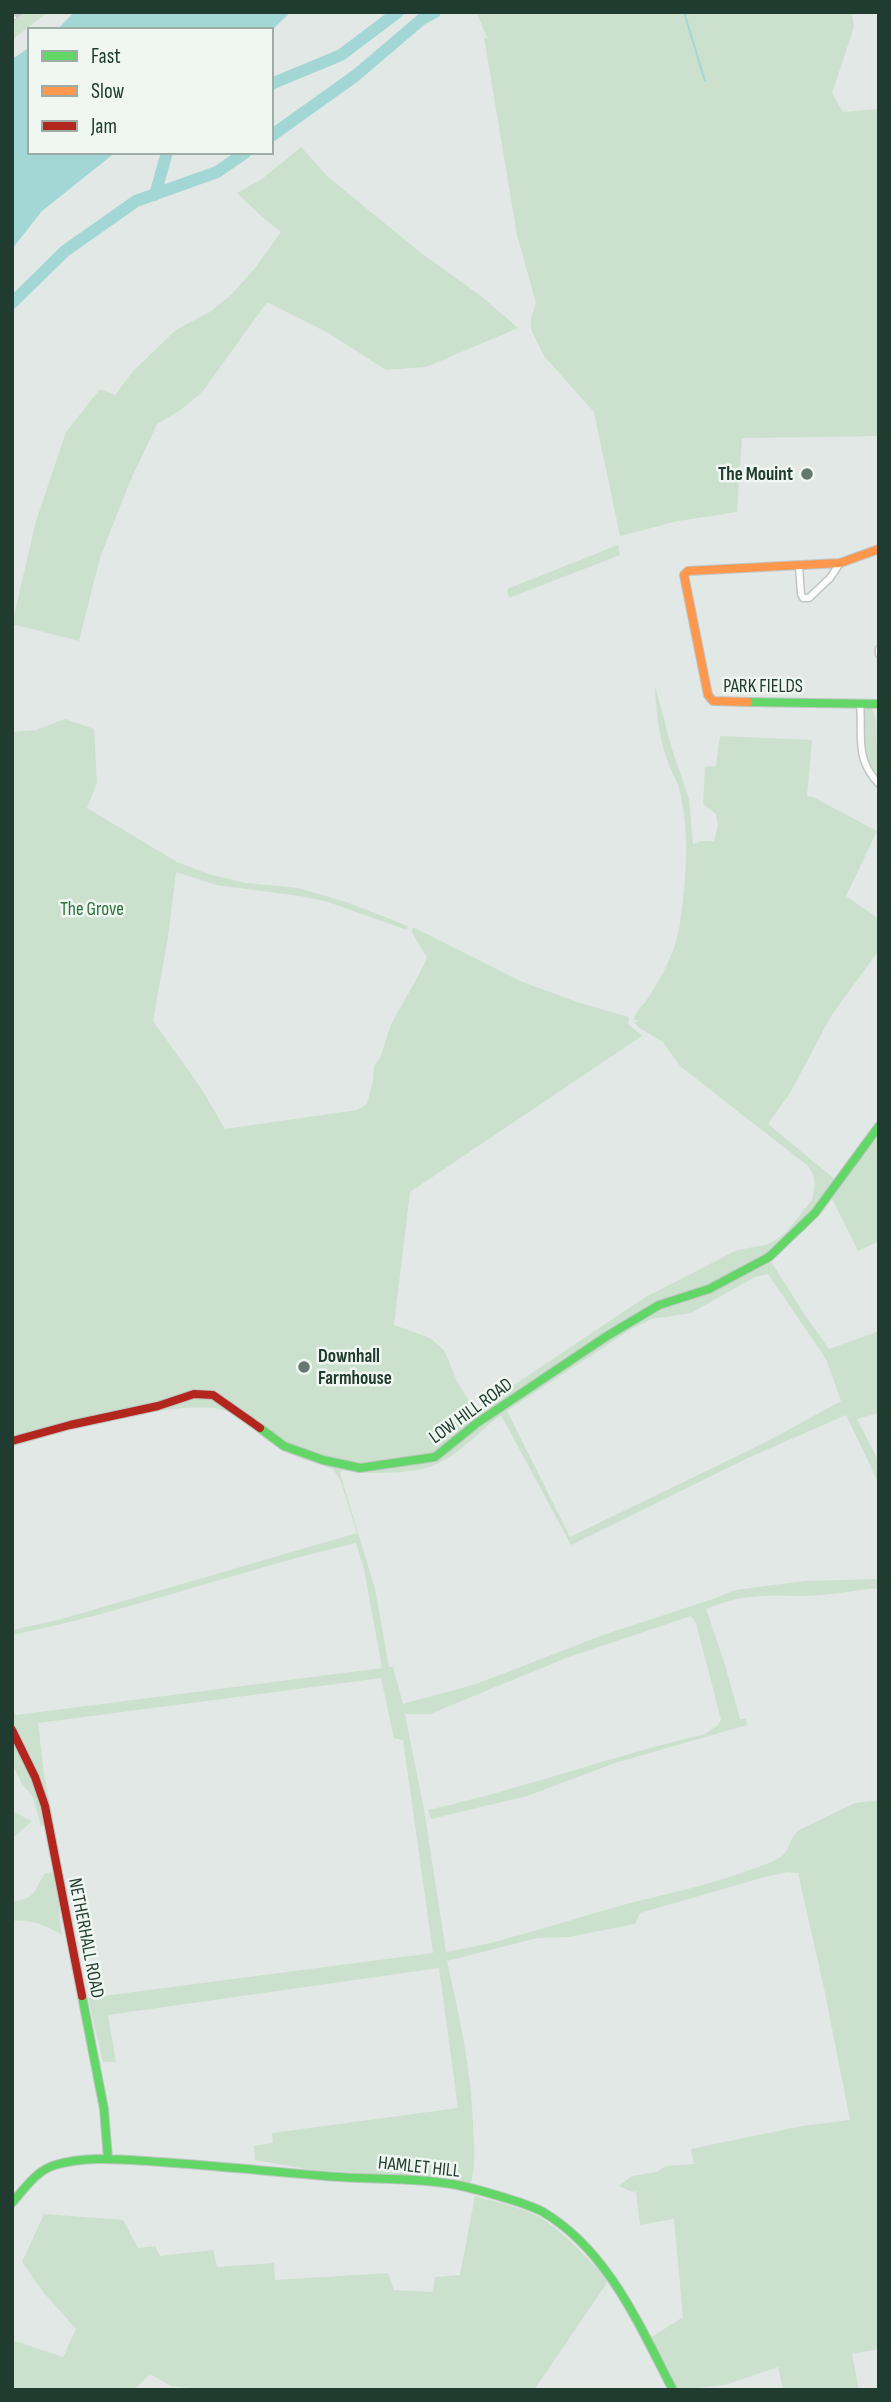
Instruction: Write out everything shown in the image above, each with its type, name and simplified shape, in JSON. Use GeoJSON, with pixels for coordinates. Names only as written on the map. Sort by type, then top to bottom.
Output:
{"type":"FeatureCollection","features":[{"type":"Feature","properties":{"kind":"street"},"geometry":{"type":"LineString","coordinates":[[840,563],[830,578],[809,598],[803,598],[799,566],[840,563],[879,549]]}},
{"type":"Feature","properties":{"kind":"street","name":"PARK FIELDS"},"geometry":{"type":"LineString","coordinates":[[799,566],[688,571],[684,575],[708,695],[713,701],[879,704]]}},
{"type":"Feature","properties":{"kind":"street"},"geometry":{"type":"LineString","coordinates":[[879,649],[879,654]]}},
{"type":"Feature","properties":{"kind":"street"},"geometry":{"type":"LineString","coordinates":[[860,704],[862,757],[868,772],[879,784]]}},
{"type":"Feature","properties":{"kind":"street","name":"LOW HILL ROAD"},"geometry":{"type":"LineString","coordinates":[[12,1441],[158,1406],[194,1394],[213,1395],[284,1446],[323,1460],[360,1468],[435,1457],[477,1423],[607,1336],[659,1305],[709,1289],[769,1257],[815,1213],[879,1126]]}},
{"type":"Feature","properties":{"kind":"street","name":"NETHERHALL ROAD"},"geometry":{"type":"LineString","coordinates":[[12,1730],[35,1777],[45,1805],[104,2109],[108,2159]]}},
{"type":"Feature","properties":{"kind":"street","name":"HAMLET HILL"},"geometry":{"type":"LineString","coordinates":[[12,2203],[43,2169],[57,2164],[108,2159],[457,2185],[541,2211],[566,2228],[600,2263],[627,2302],[673,2390]]}},
{"type":"Feature","properties":{"kind":"green space"},"geometry":{"type":"Polygon","coordinates":[[[25,12],[48,12],[12,40],[12,23],[25,12]]]}},
{"type":"Feature","properties":{"kind":"green space"},"geometry":{"type":"Polygon","coordinates":[[[476,12],[852,12],[854,27],[832,93],[843,112],[879,109],[879,436],[742,438],[737,512],[678,521],[620,536],[594,412],[544,356],[531,329],[536,303],[517,235],[484,37],[488,39],[476,12]]]}},
{"type":"Feature","properties":{"kind":"green space"},"geometry":{"type":"Polygon","coordinates":[[[301,147],[327,176],[518,328],[426,367],[386,370],[330,334],[267,302],[203,391],[182,409],[157,424],[128,486],[100,558],[79,641],[12,624],[36,521],[66,432],[100,389],[115,395],[134,370],[177,329],[210,312],[232,294],[255,268],[281,232],[237,193],[262,179],[301,147]]]}},
{"type":"Feature","properties":{"kind":"green space"},"geometry":{"type":"Polygon","coordinates":[[[618,545],[620,555],[509,598],[507,589],[618,545]]]}},
{"type":"Feature","properties":{"kind":"green space","name":"The Grove"},"geometry":{"type":"Polygon","coordinates":[[[655,686],[689,799],[693,844],[714,841],[718,825],[716,814],[703,804],[705,767],[716,766],[720,736],[812,740],[807,796],[877,831],[846,896],[879,919],[879,950],[831,1016],[790,1093],[768,1124],[837,1181],[770,1260],[829,1349],[879,1331],[879,1413],[857,1419],[879,1462],[879,1484],[846,1415],[748,1458],[571,1545],[501,1415],[461,1449],[435,1465],[402,1472],[362,1473],[342,1470],[340,1473],[375,1589],[389,1667],[393,1667],[403,1704],[476,1684],[603,1635],[735,1590],[805,1581],[879,1579],[879,1588],[811,1596],[753,1596],[706,1609],[740,1719],[746,1719],[747,1725],[615,1763],[527,1796],[431,1819],[428,1810],[705,1734],[717,1726],[721,1720],[696,1623],[691,1616],[566,1658],[430,1714],[405,1714],[424,1809],[446,1952],[513,1937],[756,1868],[782,1856],[799,1830],[855,1803],[879,1800],[879,2349],[852,2354],[859,2390],[783,2390],[778,2367],[725,2385],[677,2390],[650,2338],[683,2317],[674,2219],[640,2225],[636,2191],[619,2186],[632,2176],[656,2172],[666,2166],[694,2164],[691,2149],[802,2126],[850,2120],[798,1873],[788,1872],[765,1877],[640,1913],[635,1924],[569,1937],[538,1938],[447,1961],[470,2082],[474,2153],[471,2183],[312,2170],[255,2160],[254,2146],[273,2143],[272,2133],[458,2108],[439,1968],[108,2015],[116,2062],[103,2062],[88,1998],[433,1953],[403,1740],[394,1738],[381,1678],[38,1723],[44,1774],[77,1944],[68,1944],[60,1904],[62,1935],[38,1924],[12,1921],[12,1901],[30,1896],[45,1873],[54,1872],[45,1825],[41,1826],[33,1797],[22,1784],[14,1767],[12,1776],[12,1712],[16,1715],[382,1668],[364,1569],[356,1543],[99,1614],[12,1635],[12,1630],[58,1620],[357,1533],[341,1482],[333,1469],[281,1449],[226,1411],[208,1407],[153,1412],[88,1425],[12,1447],[12,732],[36,730],[65,719],[94,729],[97,783],[87,808],[177,862],[208,874],[246,883],[298,888],[346,902],[408,926],[407,930],[328,902],[216,885],[176,872],[153,1021],[201,1088],[225,1129],[357,1110],[367,1104],[374,1066],[393,1021],[427,958],[412,932],[413,927],[520,981],[629,1017],[628,1024],[642,1036],[410,1192],[394,1325],[430,1338],[444,1350],[457,1381],[475,1411],[644,1298],[737,1250],[766,1245],[778,1238],[812,1200],[815,1185],[808,1166],[680,1066],[663,1042],[639,1028],[634,1022],[640,1021],[634,1020],[636,1014],[658,981],[675,944],[680,924],[685,872],[685,819],[678,785],[662,742],[655,686]],[[768,1274],[755,1277],[691,1313],[652,1319],[633,1328],[507,1411],[570,1537],[766,1442],[841,1401],[826,1359],[768,1274]]]}},
{"type":"Feature","properties":{"kind":"green space"},"geometry":{"type":"Polygon","coordinates":[[[867,707],[872,708],[876,719],[879,781],[864,765],[862,711],[867,707]]]}},
{"type":"Feature","properties":{"kind":"green space"},"geometry":{"type":"Polygon","coordinates":[[[879,1126],[879,1241],[858,1251],[831,1197],[879,1126]]]}},
{"type":"Feature","properties":{"kind":"green space"},"geometry":{"type":"Polygon","coordinates":[[[12,1811],[32,1821],[12,1839],[12,1811]]]}},
{"type":"Feature","properties":{"kind":"green space"},"geometry":{"type":"Polygon","coordinates":[[[475,2196],[519,2209],[544,2220],[570,2241],[609,2280],[534,2390],[207,2390],[171,2386],[150,2374],[134,2390],[12,2390],[12,2340],[63,2357],[76,2329],[44,2293],[22,2262],[44,2214],[123,2220],[138,2248],[155,2246],[160,2256],[213,2250],[217,2267],[274,2263],[275,2280],[388,2273],[394,2290],[433,2292],[435,2277],[460,2275],[475,2196]]]}},
{"type":"Feature","properties":{"kind":"water"},"geometry":{"type":"Polygon","coordinates":[[[74,12],[291,12],[273,29],[59,28],[74,12]]]}},
{"type":"Feature","properties":{"kind":"water"},"geometry":{"type":"Polygon","coordinates":[[[28,49],[28,154],[113,154],[42,211],[12,249],[12,59],[28,49]]]}},
{"type":"Feature","properties":{"kind":"waterway"},"geometry":{"type":"LineString","coordinates":[[273,83],[341,55],[398,12]]}},
{"type":"Feature","properties":{"kind":"waterway"},"geometry":{"type":"LineString","coordinates":[[273,135],[355,76],[422,19],[435,12]]}},
{"type":"Feature","properties":{"kind":"waterway"},"geometry":{"type":"LineString","coordinates":[[684,12],[705,81]]}},
{"type":"Feature","properties":{"kind":"waterway"},"geometry":{"type":"LineString","coordinates":[[155,195],[166,154]]}},
{"type":"Feature","properties":{"kind":"waterway"},"geometry":{"type":"LineString","coordinates":[[12,303],[65,251],[136,201],[217,172],[243,154]]}},
{"type":"Feature","properties":{"kind":"railway"},"geometry":{"type":"LineString","coordinates":[[12,20],[21,12]]}},
{"type":"Feature","properties":{"kind":"traffic: fast"},"geometry":{"type":"LineString","coordinates":[[748,702],[879,704]]}},
{"type":"Feature","properties":{"kind":"traffic: fast"},"geometry":{"type":"LineString","coordinates":[[260,1428],[284,1446],[323,1460],[360,1468],[435,1457],[477,1423],[607,1336],[659,1305],[709,1289],[769,1257],[815,1213],[879,1126]]}},
{"type":"Feature","properties":{"kind":"traffic: fast"},"geometry":{"type":"LineString","coordinates":[[82,1996],[104,2109],[108,2159]]}},
{"type":"Feature","properties":{"kind":"traffic: fast"},"geometry":{"type":"LineString","coordinates":[[12,2203],[31,2181],[48,2167],[94,2159],[424,2181],[457,2185],[488,2193],[543,2212],[566,2228],[586,2247],[604,2268],[635,2316],[673,2390]]}},
{"type":"Feature","properties":{"kind":"traffic: slow"},"geometry":{"type":"LineString","coordinates":[[748,702],[713,701],[708,695],[684,575],[688,571],[840,563],[879,549]]}},
{"type":"Feature","properties":{"kind":"traffic: jam"},"geometry":{"type":"LineString","coordinates":[[12,1441],[158,1406],[194,1394],[213,1395],[260,1428]]}},
{"type":"Feature","properties":{"kind":"traffic: jam"},"geometry":{"type":"LineString","coordinates":[[12,1730],[35,1777],[45,1806],[82,1996]]}},
{"type":"Feature","properties":{"kind":"place","name":"The Mouint"},"geometry":{"type":"Point","coordinates":[807,474]}},
{"type":"Feature","properties":{"kind":"place","name":"Downhall Farmhouse"},"geometry":{"type":"Point","coordinates":[304,1367]}}]}
